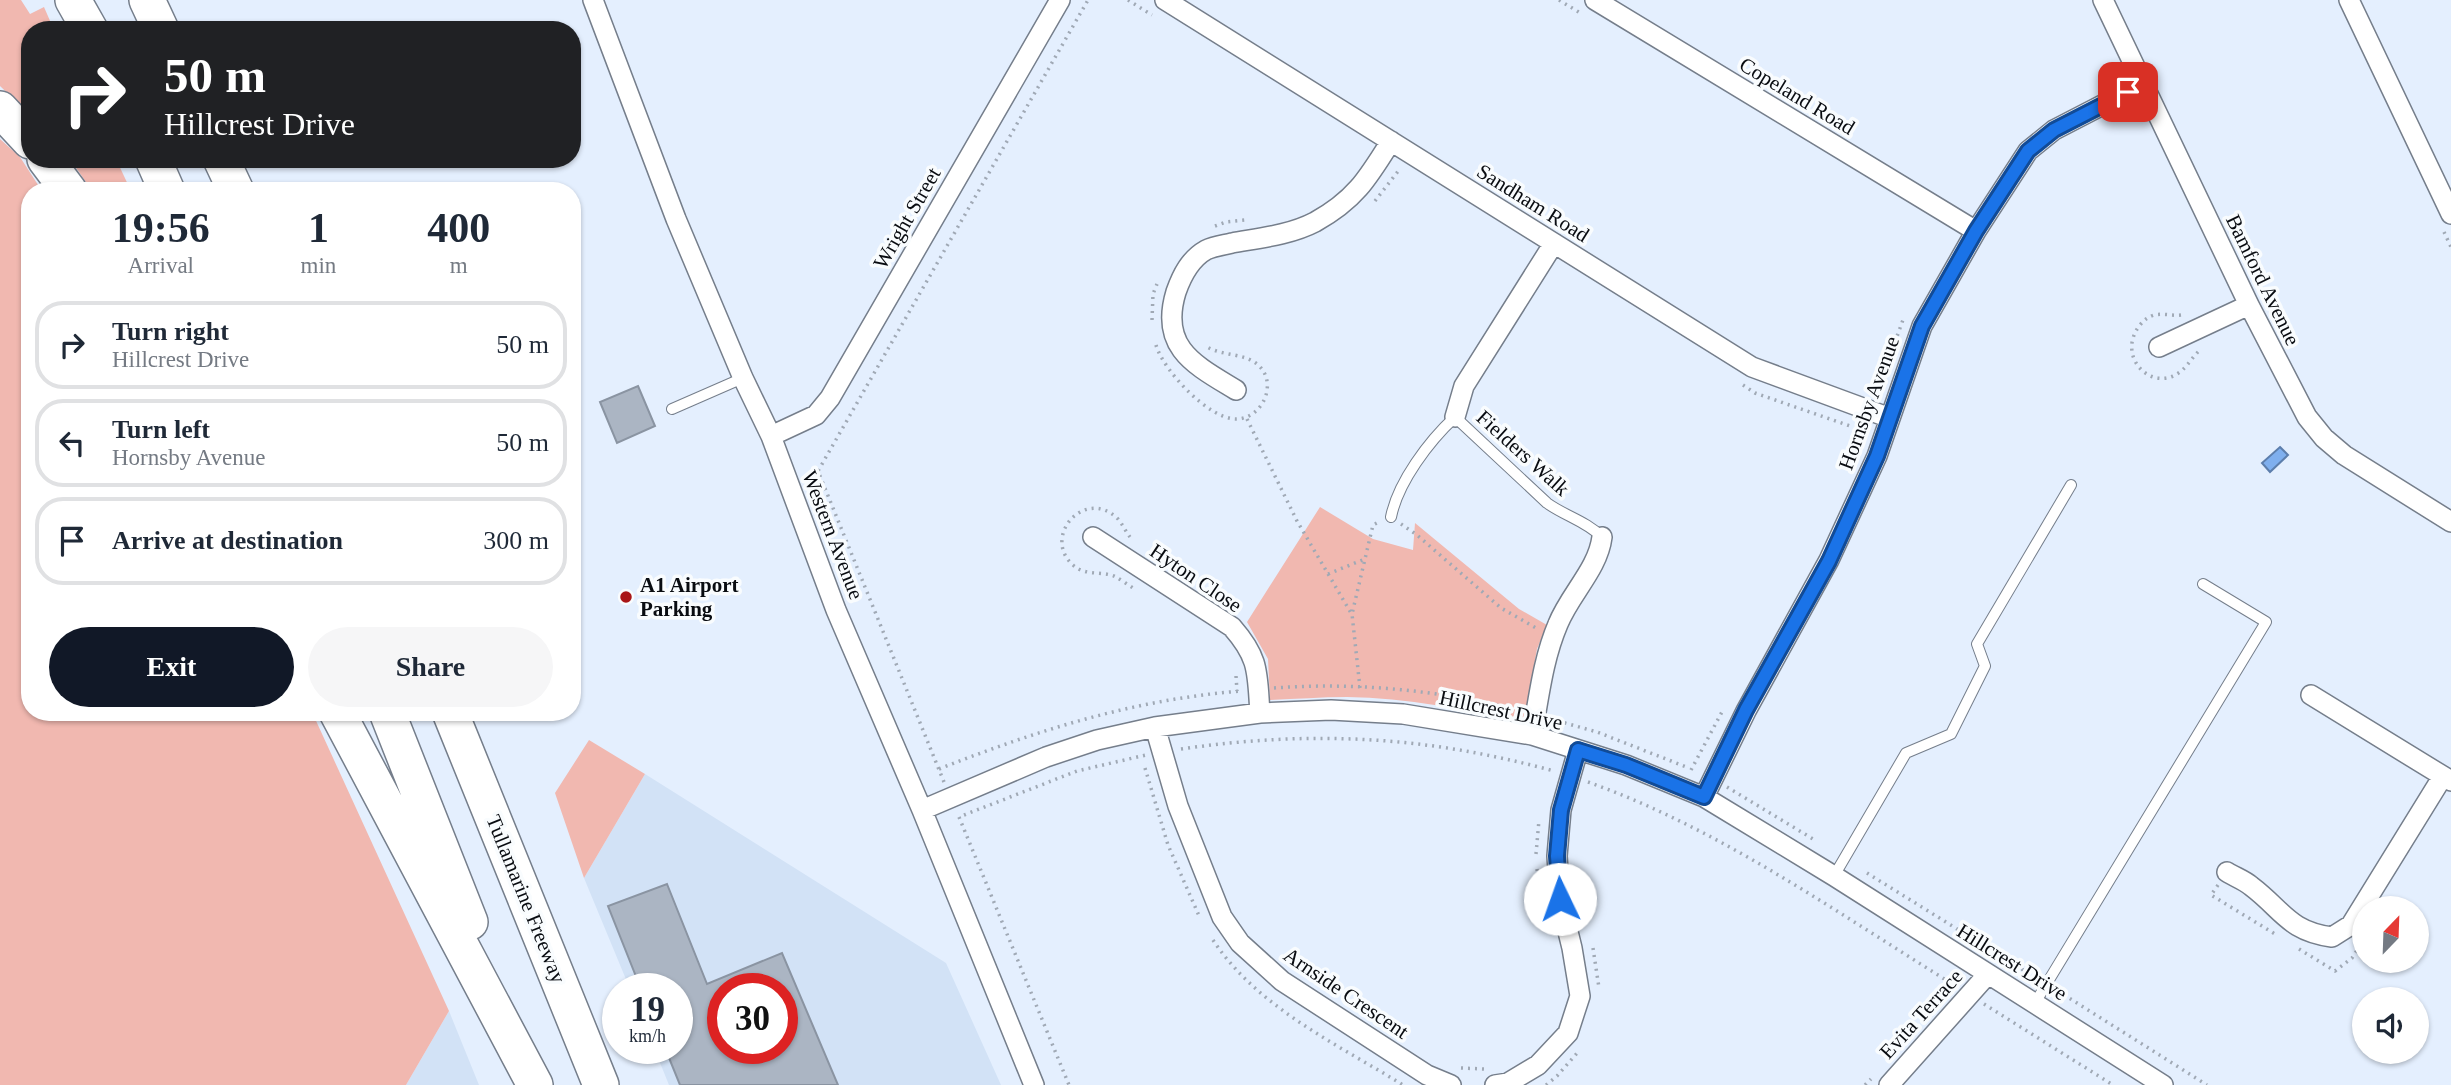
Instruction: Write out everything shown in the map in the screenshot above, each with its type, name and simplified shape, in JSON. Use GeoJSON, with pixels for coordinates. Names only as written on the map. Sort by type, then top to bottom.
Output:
{"type":"FeatureCollection","features":[{"type":"Feature","properties":{"kind":"highway"},"geometry":{"type":"LineString","coordinates":[[73,0],[86,21]]}},
{"type":"Feature","properties":{"kind":"highway"},"geometry":{"type":"LineString","coordinates":[[79,0],[88,21]]}},
{"type":"Feature","properties":{"kind":"highway"},"geometry":{"type":"LineString","coordinates":[[147,0],[156,21]]}},
{"type":"Feature","properties":{"kind":"highway"},"geometry":{"type":"LineString","coordinates":[[0,110],[21,132]]}},
{"type":"Feature","properties":{"kind":"highway"},"geometry":{"type":"LineString","coordinates":[[342,721],[535,1085]]}},
{"type":"Feature","properties":{"kind":"highway"},"geometry":{"type":"LineString","coordinates":[[391,721],[535,1085]]}},
{"type":"Feature","properties":{"kind":"highway","name":"Tullamarine Freeway"},"geometry":{"type":"LineString","coordinates":[[454,721],[601,1085]]}},
{"type":"Feature","properties":{"kind":"street","name":"Western Avenue"},"geometry":{"type":"LineString","coordinates":[[593,0],[676,219],[743,378],[771,436],[836,610],[922,810],[1034,1085]]}},
{"type":"Feature","properties":{"kind":"street","name":"Wright Street"},"geometry":{"type":"LineString","coordinates":[[771,436],[816,415],[830,398],[1060,0]]}},
{"type":"Feature","properties":{"kind":"street","name":"Sandham Road"},"geometry":{"type":"LineString","coordinates":[[1165,0],[1752,367],[1890,418]]}},
{"type":"Feature","properties":{"kind":"street","name":"Copeland Road"},"geometry":{"type":"LineString","coordinates":[[1595,0],[1976,231]]}},
{"type":"Feature","properties":{"kind":"street","name":"Bamford Avenue"},"geometry":{"type":"LineString","coordinates":[[2103,0],[2249,306],[2307,417],[2324,438],[2366,470],[2451,522]]}},
{"type":"Feature","properties":{"kind":"street"},"geometry":{"type":"LineString","coordinates":[[2349,0],[2451,214]]}},
{"type":"Feature","properties":{"kind":"street","name":"Hornsby Avenue"},"geometry":{"type":"LineString","coordinates":[[1704,797],[1746,710],[1829,561],[1877,456],[1922,326],[1976,231],[2028,151],[2063,125],[2143,84]]}},
{"type":"Feature","properties":{"kind":"street"},"geometry":{"type":"LineString","coordinates":[[1236,390],[1194,364],[1182,352],[1174,338],[1172,307],[1181,276],[1193,260],[1208,248],[1293,232],[1315,222],[1352,196],[1366,182],[1391,141]]}},
{"type":"Feature","properties":{"kind":"street"},"geometry":{"type":"LineString","coordinates":[[1455,417],[1464,386],[1553,243]]}},
{"type":"Feature","properties":{"kind":"street"},"geometry":{"type":"LineString","coordinates":[[2158,347],[2249,306]]}},
{"type":"Feature","properties":{"kind":"street","name":"Hyton Close"},"geometry":{"type":"LineString","coordinates":[[1093,537],[1232,626],[1248,645],[1257,667],[1260,713]]}},
{"type":"Feature","properties":{"kind":"street"},"geometry":{"type":"LineString","coordinates":[[1532,735],[1547,654],[1559,620],[1600,552],[1602,537]]}},
{"type":"Feature","properties":{"kind":"street"},"geometry":{"type":"LineString","coordinates":[[2227,872],[2250,885],[2289,921],[2312,934],[2332,937],[2351,925],[2447,779],[2311,695]]}},
{"type":"Feature","properties":{"kind":"street","name":"Hillcrest Drive"},"geometry":{"type":"LineString","coordinates":[[922,810],[955,808],[1046,757],[1097,740],[1155,727],[1260,713],[1331,710],[1403,714],[1532,735],[1626,765],[1704,797],[1835,876],[2163,1085]]}},
{"type":"Feature","properties":{"kind":"street","name":"Arnside Crescent"},"geometry":{"type":"LineString","coordinates":[[1155,727],[1172,750],[1178,806],[1222,917],[1240,943],[1282,981],[1427,1074],[1452,1076]]}},
{"type":"Feature","properties":{"kind":"street"},"geometry":{"type":"LineString","coordinates":[[1494,1076],[1508,1083],[1538,1065],[1567,1033],[1580,996],[1560,899],[1557,856],[1561,810],[1578,750]]}},
{"type":"Feature","properties":{"kind":"street","name":"Evita Terrace"},"geometry":{"type":"LineString","coordinates":[[1889,1085],[1988,974]]}},
{"type":"Feature","properties":{"kind":"lane"},"geometry":{"type":"LineString","coordinates":[[672,409],[743,378]]}},
{"type":"Feature","properties":{"kind":"lane"},"geometry":{"type":"LineString","coordinates":[[1391,517],[1395,499],[1436,435],[1455,417]]}},
{"type":"Feature","properties":{"kind":"lane","name":"Fielders Walk"},"geometry":{"type":"LineString","coordinates":[[1455,417],[1547,503],[1562,514],[1592,527],[1602,537]]}},
{"type":"Feature","properties":{"kind":"lane"},"geometry":{"type":"LineString","coordinates":[[1835,876],[1906,753],[1951,734],[1985,666],[1976,644],[2071,485]]}},
{"type":"Feature","properties":{"kind":"lane"},"geometry":{"type":"LineString","coordinates":[[2035,1003],[2266,622],[2203,584]]}},
{"type":"Feature","properties":{"kind":"path"},"geometry":{"type":"LineString","coordinates":[[1069,1085],[818,471],[1088,0]]}},
{"type":"Feature","properties":{"kind":"path"},"geometry":{"type":"LineString","coordinates":[[1370,205],[1399,170]]}},
{"type":"Feature","properties":{"kind":"path"},"geometry":{"type":"LineString","coordinates":[[1208,229],[1226,222],[1248,220]]}},
{"type":"Feature","properties":{"kind":"path"},"geometry":{"type":"LineString","coordinates":[[1152,322],[1151,310],[1157,283]]}},
{"type":"Feature","properties":{"kind":"path"},"geometry":{"type":"LineString","coordinates":[[2191,311],[2174,316],[2150,316],[2131,341],[2133,359],[2149,374],[2168,378],[2178,374],[2202,347]]}},
{"type":"Feature","properties":{"kind":"path"},"geometry":{"type":"LineString","coordinates":[[1153,334],[1159,356],[1172,375],[1195,396],[1217,414],[1233,419],[1247,418],[1260,408],[1268,392],[1264,371],[1245,357],[1217,352],[1201,341]]}},
{"type":"Feature","properties":{"kind":"path"},"geometry":{"type":"LineString","coordinates":[[1247,418],[1297,521],[1352,614]]}},
{"type":"Feature","properties":{"kind":"path"},"geometry":{"type":"LineString","coordinates":[[1360,688],[1352,614],[1373,525],[1391,517],[1417,535],[1501,608],[1553,637]]}},
{"type":"Feature","properties":{"kind":"path"},"geometry":{"type":"LineString","coordinates":[[1328,573],[1365,559]]}},
{"type":"Feature","properties":{"kind":"path"},"geometry":{"type":"LineString","coordinates":[[955,808],[1077,771],[1172,750],[1274,738],[1351,738],[1413,742],[1466,750],[1550,770],[1651,807],[1728,846],[2113,1085]]}},
{"type":"Feature","properties":{"kind":"path"},"geometry":{"type":"LineString","coordinates":[[1172,750],[1184,759]]}},
{"type":"Feature","properties":{"kind":"path"},"geometry":{"type":"LineString","coordinates":[[1548,782],[1550,770]]}},
{"type":"Feature","properties":{"kind":"path"},"geometry":{"type":"LineString","coordinates":[[1725,786],[1730,776]]}},
{"type":"Feature","properties":{"kind":"path"},"geometry":{"type":"LineString","coordinates":[[1536,857],[1540,815]]}},
{"type":"Feature","properties":{"kind":"path"},"geometry":{"type":"LineString","coordinates":[[1537,868],[1542,910]]}},
{"type":"Feature","properties":{"kind":"path"},"geometry":{"type":"LineString","coordinates":[[1452,1076],[1463,1068],[1494,1076]]}},
{"type":"Feature","properties":{"kind":"shaded area"},"geometry":{"type":"Polygon","coordinates":[[[0,0],[21,0],[30,14],[44,7],[50,21],[21,21],[21,106],[0,86],[0,0]]]}},
{"type":"Feature","properties":{"kind":"shaded area"},"geometry":{"type":"Polygon","coordinates":[[[0,139],[20,157],[21,168],[27,168],[36,182],[21,182],[21,721],[316,721],[449,1011],[406,1085],[0,1085],[0,139]]]}},
{"type":"Feature","properties":{"kind":"shaded area"},"geometry":{"type":"Polygon","coordinates":[[[76,168],[120,168],[127,182],[86,182],[76,168]]]}},
{"type":"Feature","properties":{"kind":"shaded area"},"geometry":{"type":"Polygon","coordinates":[[[1320,507],[1373,539],[1413,550],[1415,523],[1519,609],[1547,625],[1537,649],[1524,723],[1458,709],[1392,700],[1347,697],[1270,700],[1268,659],[1247,622],[1320,507]]]}},
{"type":"Feature","properties":{"kind":"shaded area"},"geometry":{"type":"Polygon","coordinates":[[[589,740],[645,774],[584,878],[555,793],[589,740]]]}},
{"type":"Feature","properties":{"kind":"shaded area"},"geometry":{"type":"Polygon","coordinates":[[[645,774],[946,963],[1001,1085],[669,1085],[660,1064],[693,1064],[693,973],[623,973],[584,878],[645,774]]]}},
{"type":"Feature","properties":{"kind":"shaded area"},"geometry":{"type":"Polygon","coordinates":[[[449,1011],[479,1085],[406,1085],[449,1011]]]}},
{"type":"Feature","properties":{"kind":"water"},"geometry":{"type":"Polygon","coordinates":[[[2280,447],[2288,455],[2270,472],[2262,463],[2280,447]]]}},
{"type":"Feature","properties":{"kind":"building"},"geometry":{"type":"Polygon","coordinates":[[[638,386],[655,426],[617,443],[600,402],[638,386]]]}},
{"type":"Feature","properties":{"kind":"building"},"geometry":{"type":"Polygon","coordinates":[[[667,884],[707,984],[707,1064],[798,1064],[798,991],[838,1085],[680,1085],[671,1064],[693,1064],[693,973],[635,973],[608,906],[667,884]]]}},
{"type":"Feature","properties":{"kind":"building"},"geometry":{"type":"Polygon","coordinates":[[[782,953],[790,973],[734,973],[782,953]]]}},
{"type":"Feature","properties":{"kind":"place","name":"A1 Airport Parking"},"geometry":{"type":"Point","coordinates":[626,597]}},
{"type":"Feature","properties":{"kind":"route"},"geometry":{"type":"LineString","coordinates":[[1560,899],[1557,856],[1561,810],[1578,750],[1626,765],[1704,797],[1746,710],[1829,561],[1877,456],[1922,326],[1976,231],[2028,151],[2054,130],[2128,92]]}}]}
